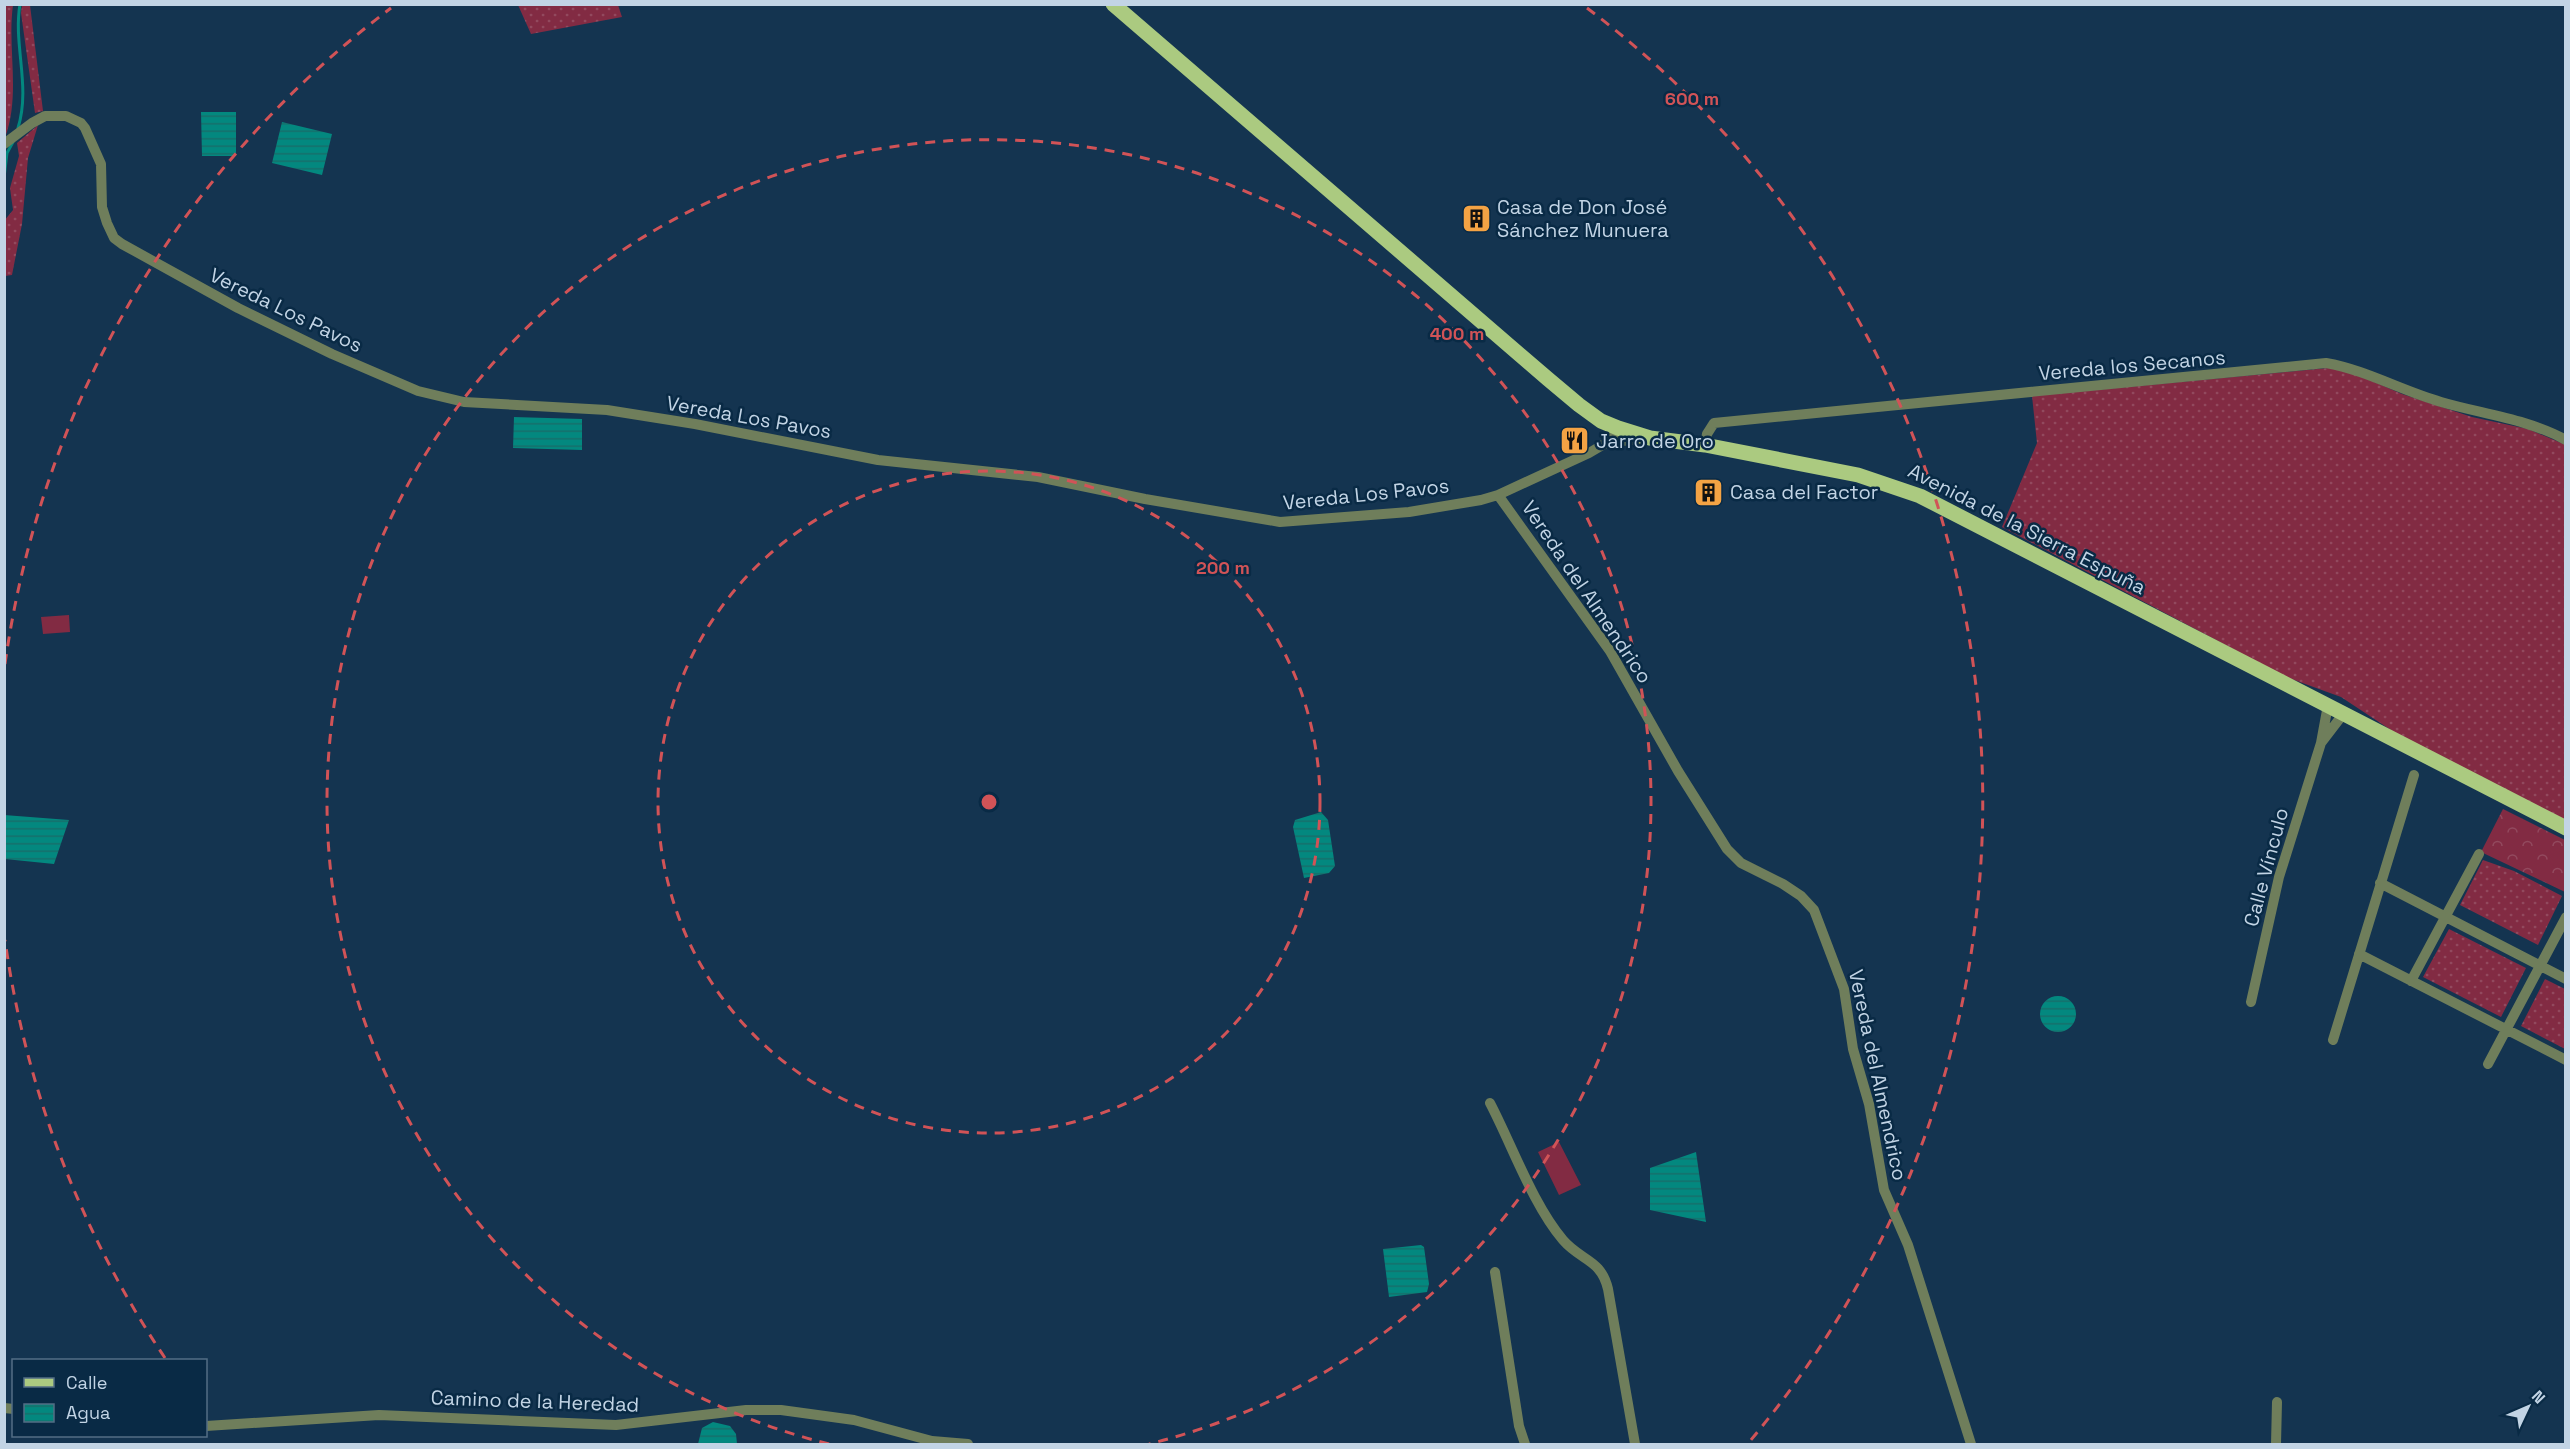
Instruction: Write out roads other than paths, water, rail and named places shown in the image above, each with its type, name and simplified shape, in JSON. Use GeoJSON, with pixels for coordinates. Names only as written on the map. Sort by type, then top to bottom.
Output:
{"type":"FeatureCollection","features":[{"type":"Feature","properties":{"kind":"main road","name":"Avenida de la Sierra Espuña"},"geometry":{"type":"LineString","coordinates":[[1113,4],[1555,386],[1601,421],[1650,438],[1705,445],[1858,475],[1920,496],[2565,828]]}},
{"type":"Feature","properties":{"kind":"main road","name":"Avenida de la Sierra Espuña"},"geometry":{"type":"LineString","coordinates":[[2328,705],[2330,701],[2337,700],[2351,707],[2394,739]]}},
{"type":"Feature","properties":{"kind":"street","name":"Vereda Los Pavos"},"geometry":{"type":"LineString","coordinates":[[4,144],[39,118],[55,115],[77,121],[86,128],[101,164],[104,215],[114,238],[122,244],[264,322],[418,391],[464,402],[607,410],[695,424],[878,460],[1038,477],[1145,499],[1280,522],[1409,512],[1498,495],[1606,443]]}},
{"type":"Feature","properties":{"kind":"street","name":"Vereda los Secanos"},"geometry":{"type":"LineString","coordinates":[[1705,445],[1707,434],[1714,423],[2326,363],[2348,367],[2440,402],[2515,420],[2565,440]]}},
{"type":"Feature","properties":{"kind":"street"},"geometry":{"type":"LineString","coordinates":[[1606,443],[1618,428]]}},
{"type":"Feature","properties":{"kind":"street"},"geometry":{"type":"LineString","coordinates":[[1606,443],[1650,438]]}},
{"type":"Feature","properties":{"kind":"street","name":"Vereda del Almendrico"},"geometry":{"type":"LineString","coordinates":[[1498,495],[1610,651],[1678,771],[1727,849],[1741,863],[1783,884],[1801,896],[1814,910],[1844,989],[1853,1049],[1869,1104],[1884,1190],[1908,1245],[1971,1444]]}},
{"type":"Feature","properties":{"kind":"street","name":"Calle Vínculo"},"geometry":{"type":"LineString","coordinates":[[2251,1002],[2279,877],[2321,743],[2328,705]]}},
{"type":"Feature","properties":{"kind":"street","name":"Calle Vínculo"},"geometry":{"type":"LineString","coordinates":[[2321,743],[2344,713]]}},
{"type":"Feature","properties":{"kind":"street"},"geometry":{"type":"LineString","coordinates":[[2333,1040],[2414,775]]}},
{"type":"Feature","properties":{"kind":"street"},"geometry":{"type":"LineString","coordinates":[[2411,981],[2479,854]]}},
{"type":"Feature","properties":{"kind":"street"},"geometry":{"type":"LineString","coordinates":[[2380,883],[2565,979]]}},
{"type":"Feature","properties":{"kind":"street"},"geometry":{"type":"LineString","coordinates":[[2488,1064],[2565,917]]}},
{"type":"Feature","properties":{"kind":"street"},"geometry":{"type":"LineString","coordinates":[[2359,954],[2565,1060]]}},
{"type":"Feature","properties":{"kind":"street"},"geometry":{"type":"LineString","coordinates":[[1490,1103],[1540,1205],[1564,1242],[1603,1272],[1608,1289],[1635,1444]]}},
{"type":"Feature","properties":{"kind":"street"},"geometry":{"type":"LineString","coordinates":[[1495,1272],[1519,1426],[1525,1444]]}},
{"type":"Feature","properties":{"kind":"street"},"geometry":{"type":"LineString","coordinates":[[2276,1444],[2277,1402]]}},
{"type":"Feature","properties":{"kind":"street","name":"Camino de la Heredad"},"geometry":{"type":"LineString","coordinates":[[207,1426],[380,1414],[616,1425],[746,1410],[781,1410],[854,1419],[932,1441],[968,1444]]}},
{"type":"Feature","properties":{"kind":"water"},"geometry":{"type":"Polygon","coordinates":[[[201,112],[236,112],[236,156],[202,156],[201,112]]]}},
{"type":"Feature","properties":{"kind":"water"},"geometry":{"type":"Polygon","coordinates":[[[282,122],[332,134],[322,175],[272,163],[282,122]]]}},
{"type":"Feature","properties":{"kind":"water"},"geometry":{"type":"Polygon","coordinates":[[[514,417],[582,419],[582,450],[513,448],[514,417]]]}},
{"type":"Feature","properties":{"kind":"water"},"geometry":{"type":"Polygon","coordinates":[[[1321,812],[1328,820],[1335,866],[1329,873],[1304,878],[1293,827],[1295,820],[1321,812]]]}},
{"type":"Feature","properties":{"kind":"water"},"geometry":{"type":"Polygon","coordinates":[[[4,815],[69,820],[54,864],[5,859],[4,815]]]}},
{"type":"Feature","properties":{"kind":"water"},"geometry":{"type":"Polygon","coordinates":[[[2058,996],[2071,1001],[2076,1014],[2071,1027],[2058,1032],[2045,1027],[2040,1014],[2045,1001],[2058,996]]]}},
{"type":"Feature","properties":{"kind":"water"},"geometry":{"type":"Polygon","coordinates":[[[1696,1152],[1706,1222],[1650,1210],[1650,1168],[1696,1152]]]}},
{"type":"Feature","properties":{"kind":"water"},"geometry":{"type":"Polygon","coordinates":[[[1421,1245],[1424,1247],[1429,1284],[1427,1292],[1389,1297],[1383,1249],[1421,1245]]]}},
{"type":"Feature","properties":{"kind":"water"},"geometry":{"type":"Polygon","coordinates":[[[713,1422],[730,1426],[736,1434],[737,1444],[698,1444],[702,1428],[713,1422]]]}},
{"type":"Feature","properties":{"kind":"waterway"},"geometry":{"type":"LineString","coordinates":[[18,128],[23,97],[18,19],[20,4]]}},
{"type":"Feature","properties":{"kind":"waterway"},"geometry":{"type":"LineString","coordinates":[[4,178],[7,153],[13,142]]}},
{"type":"Feature","properties":{"kind":"place","name":"Casa de Don José Sánchez Munuera"},"geometry":{"type":"Point","coordinates":[1476,218]}},
{"type":"Feature","properties":{"kind":"place","name":"Jarro de Oro"},"geometry":{"type":"Point","coordinates":[1575,441]}},
{"type":"Feature","properties":{"kind":"place","name":"Casa del Factor"},"geometry":{"type":"Point","coordinates":[1709,492]}}]}
